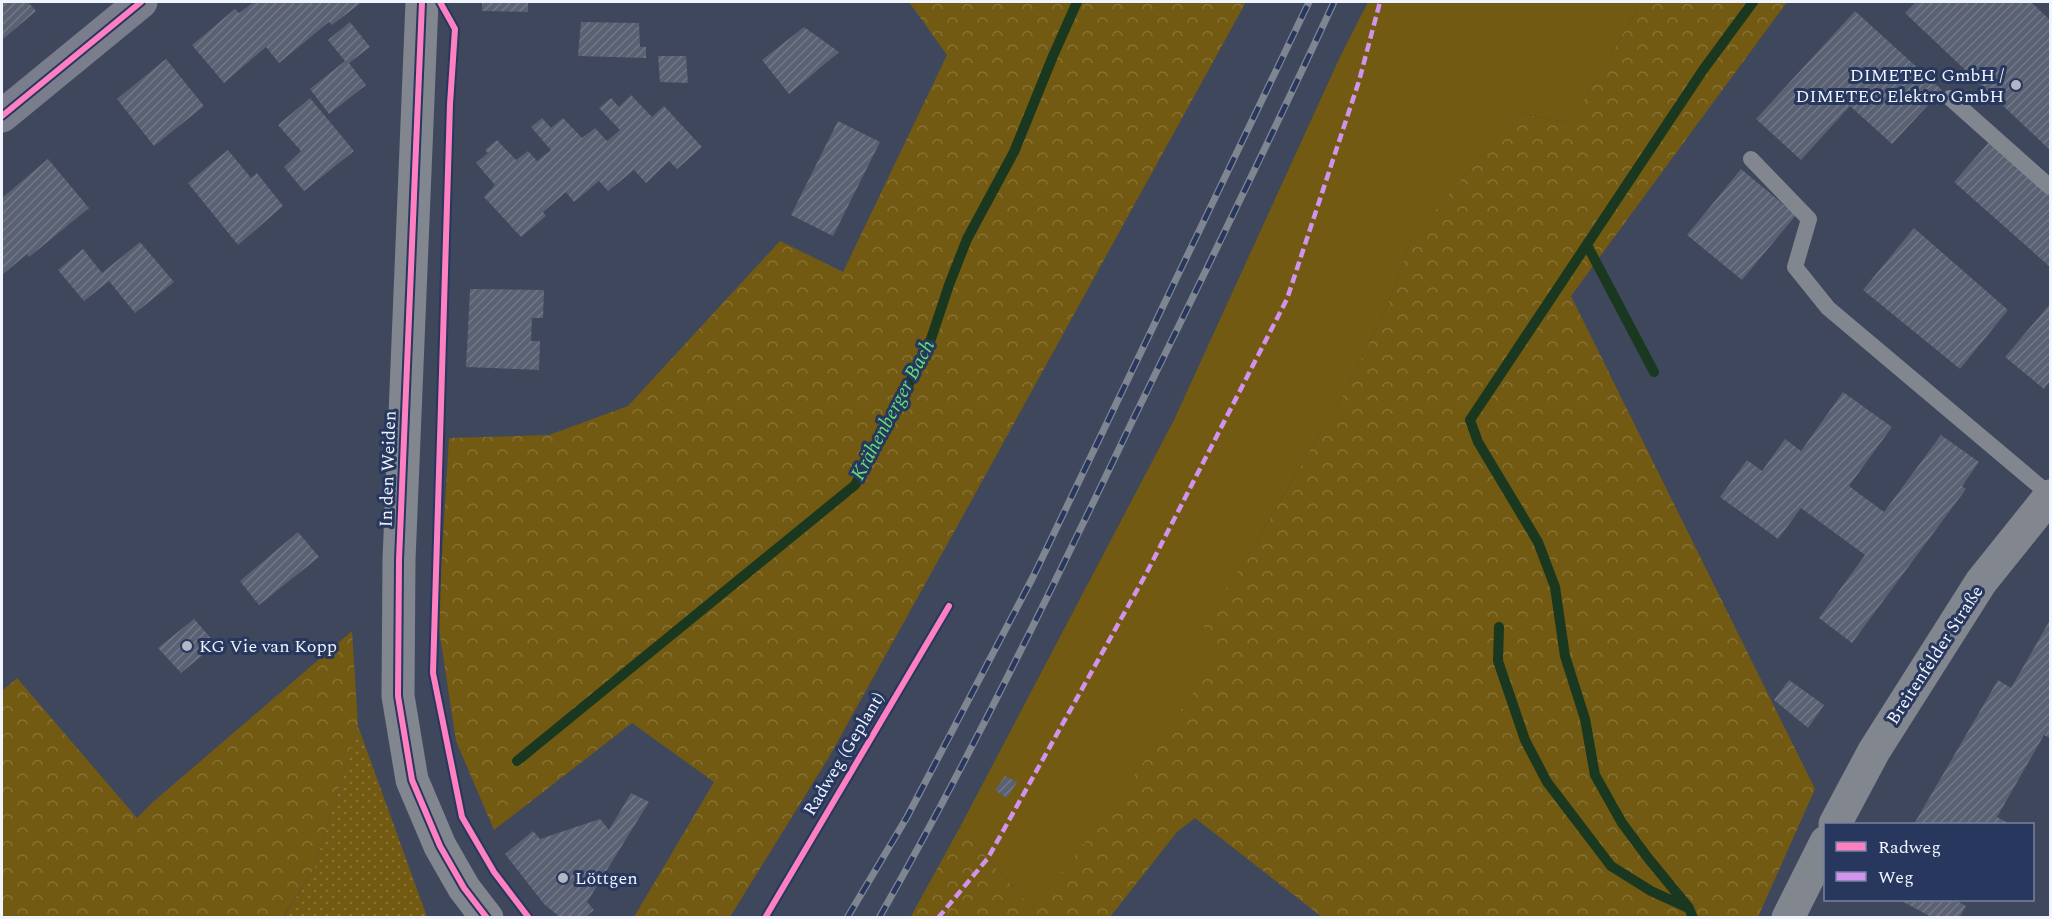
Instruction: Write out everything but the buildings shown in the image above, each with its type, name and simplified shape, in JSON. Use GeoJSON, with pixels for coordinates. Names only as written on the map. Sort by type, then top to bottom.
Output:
{"type":"FeatureCollection","features":[{"type":"Feature","properties":{"kind":"main road"},"geometry":{"type":"LineString","coordinates":[[2,116],[136,4]]}},
{"type":"Feature","properties":{"kind":"street","name":"In den Weiden"},"geometry":{"type":"LineString","coordinates":[[422,2],[399,560],[398,696],[412,780],[440,846],[464,888],[487,918]]}},
{"type":"Feature","properties":{"kind":"street","name":"Breitenfelder Straße"},"geometry":{"type":"LineString","coordinates":[[1836,823],[1874,751],[1981,582],[2050,495]]}},
{"type":"Feature","properties":{"kind":"street"},"geometry":{"type":"LineString","coordinates":[[1788,918],[1824,846]]}},
{"type":"Feature","properties":{"kind":"lane"},"geometry":{"type":"LineString","coordinates":[[1950,98],[2050,187]]}},
{"type":"Feature","properties":{"kind":"lane"},"geometry":{"type":"LineString","coordinates":[[1751,159],[1809,219],[1795,267],[1828,309],[2050,495]]}},
{"type":"Feature","properties":{"kind":"green space"},"geometry":{"type":"Polygon","coordinates":[[[909,2],[1246,2],[829,757],[730,917],[634,917],[714,782],[632,723],[494,830],[456,741],[438,622],[449,438],[549,435],[628,406],[780,241],[843,272],[947,55],[909,2]]]}},
{"type":"Feature","properties":{"kind":"green space"},"geometry":{"type":"Polygon","coordinates":[[[1368,2],[1642,2],[1570,123],[1519,113],[1413,235],[1387,307],[1348,386],[1250,552],[1203,624],[1218,658],[1097,827],[1033,909],[960,827],[1174,420],[1340,57],[1368,2]]]}},
{"type":"Feature","properties":{"kind":"green space"},"geometry":{"type":"Polygon","coordinates":[[[1642,2],[1787,2],[1571,296],[1815,789],[1758,917],[1322,917],[1195,818],[1177,832],[1110,917],[910,918],[960,827],[1033,909],[1202,624],[1250,552],[1348,386],[1387,307],[1413,235],[1519,113],[1570,123],[1642,2]]]}},
{"type":"Feature","properties":{"kind":"green space"},"geometry":{"type":"Polygon","coordinates":[[[352,631],[358,726],[314,869],[283,917],[2,917],[2,691],[17,678],[137,818],[352,631]]]}},
{"type":"Feature","properties":{"kind":"green space"},"geometry":{"type":"Polygon","coordinates":[[[358,726],[427,917],[283,918],[314,869],[358,726]]]}},
{"type":"Feature","properties":{"kind":"waterway","name":"Krähenberger Bach"},"geometry":{"type":"LineString","coordinates":[[517,761],[855,485],[887,428],[931,339],[967,239],[1014,152],[1077,2]]}},
{"type":"Feature","properties":{"kind":"waterway"},"geometry":{"type":"LineString","coordinates":[[1693,918],[1689,908],[1622,823],[1595,775],[1585,719],[1565,656],[1555,587],[1538,542],[1478,442],[1470,420],[1703,70],[1753,2]]}},
{"type":"Feature","properties":{"kind":"waterway"},"geometry":{"type":"LineString","coordinates":[[1587,245],[1654,372]]}},
{"type":"Feature","properties":{"kind":"waterway"},"geometry":{"type":"LineString","coordinates":[[1499,627],[1498,661],[1525,740],[1547,782],[1611,866],[1651,891],[1686,907]]}},
{"type":"Feature","properties":{"kind":"railway"},"geometry":{"type":"LineString","coordinates":[[847,918],[907,817],[1033,577],[1309,2]]}},
{"type":"Feature","properties":{"kind":"railway"},"geometry":{"type":"LineString","coordinates":[[879,918],[913,858],[1039,613],[1334,2]]}},
{"type":"Feature","properties":{"kind":"marked path"},"geometry":{"type":"LineString","coordinates":[[938,918],[988,858],[1146,574],[1287,299],[1359,81],[1380,2]]}},
{"type":"Feature","properties":{"kind":"cycle path"},"geometry":{"type":"LineString","coordinates":[[2,116],[141,2]]}},
{"type":"Feature","properties":{"kind":"cycle path"},"geometry":{"type":"LineString","coordinates":[[422,2],[399,560],[398,696],[412,780],[440,846],[464,888],[487,918]]}},
{"type":"Feature","properties":{"kind":"cycle path"},"geometry":{"type":"LineString","coordinates":[[440,2],[455,29],[450,104],[433,673],[462,817],[494,872],[529,918]]}},
{"type":"Feature","properties":{"kind":"cycle path","name":"Radweg (Geplant)"},"geometry":{"type":"LineString","coordinates":[[765,918],[949,606]]}},
{"type":"Feature","properties":{"kind":"place","name":"DIMETEC GmbH / DIMETEC Elektro GmbH"},"geometry":{"type":"Point","coordinates":[2016,85]}},
{"type":"Feature","properties":{"kind":"place","name":"KG Vie van Kopp"},"geometry":{"type":"Point","coordinates":[187,646]}},
{"type":"Feature","properties":{"kind":"place","name":"Löttgen"},"geometry":{"type":"Point","coordinates":[563,878]}}]}
